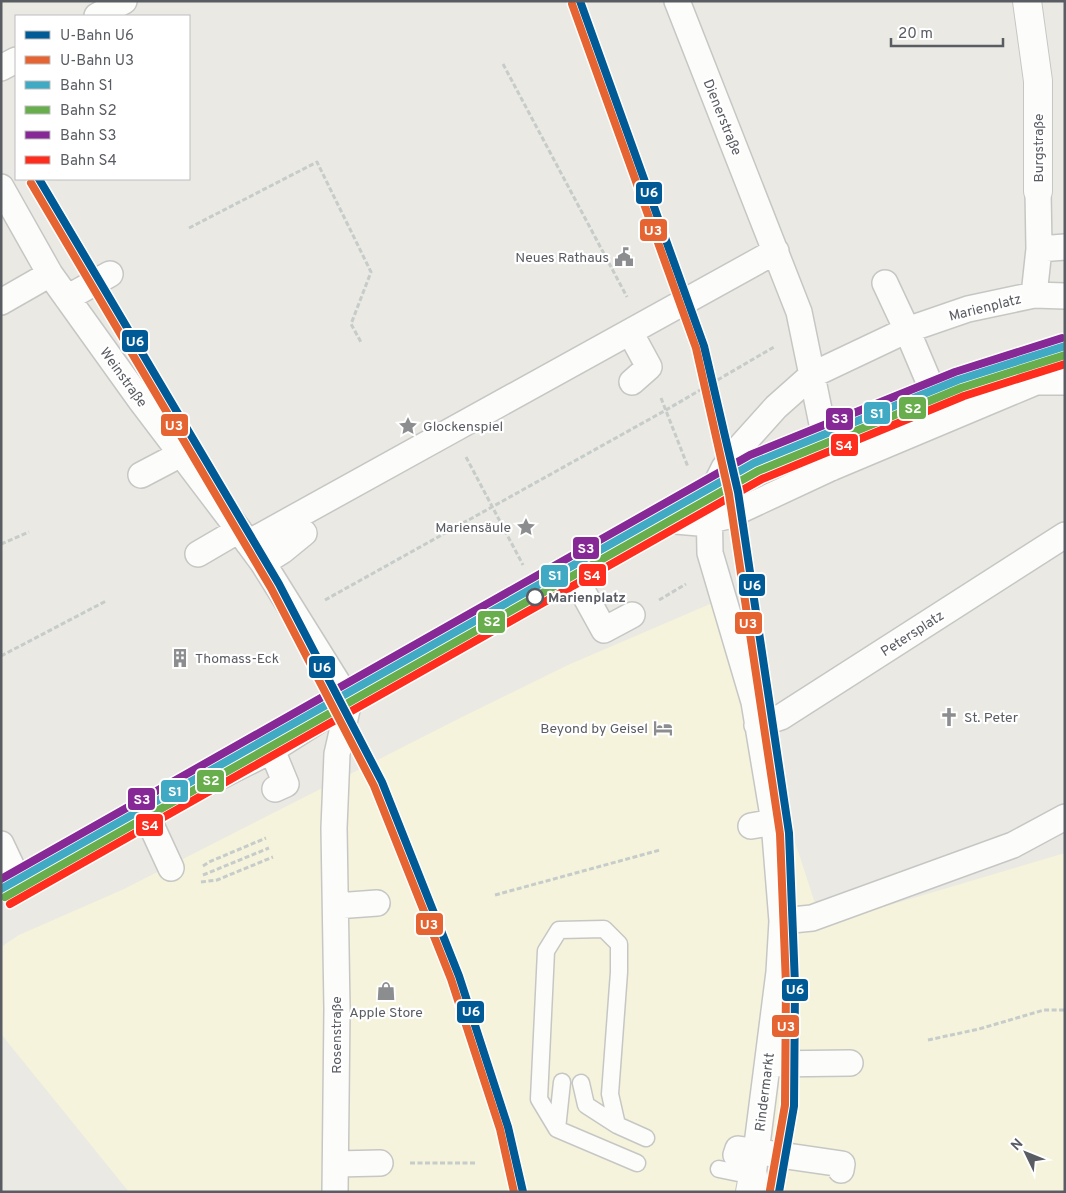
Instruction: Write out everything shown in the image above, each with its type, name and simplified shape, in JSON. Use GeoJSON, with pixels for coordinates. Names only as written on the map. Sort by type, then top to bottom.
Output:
{"type":"FeatureCollection","features":[{"type":"Feature","properties":{"kind":"street"},"geometry":{"type":"LineString","coordinates":[[99,15],[124,1]]}},
{"type":"Feature","properties":{"kind":"street","name":"Dienerstraße"},"geometry":{"type":"LineString","coordinates":[[677,1],[772,242]]}},
{"type":"Feature","properties":{"kind":"street","name":"Burgstraße"},"geometry":{"type":"LineString","coordinates":[[1027,1],[1038,82],[1038,249],[1034,295]]}},
{"type":"Feature","properties":{"kind":"street"},"geometry":{"type":"LineString","coordinates":[[1,68],[15,61]]}},
{"type":"Feature","properties":{"kind":"street","name":"Weinstraße"},"geometry":{"type":"LineString","coordinates":[[1,187],[50,274],[181,454],[244,536]]}},
{"type":"Feature","properties":{"kind":"street"},"geometry":{"type":"LineString","coordinates":[[198,554],[244,536],[418,444],[452,430],[630,332],[772,242],[799,312],[831,468]]}},
{"type":"Feature","properties":{"kind":"street"},"geometry":{"type":"LineString","coordinates":[[1038,249],[1065,247]]}},
{"type":"Feature","properties":{"kind":"street"},"geometry":{"type":"LineString","coordinates":[[1,302],[50,274]]}},
{"type":"Feature","properties":{"kind":"street"},"geometry":{"type":"LineString","coordinates":[[67,298],[110,274]]}},
{"type":"Feature","properties":{"kind":"street"},"geometry":{"type":"LineString","coordinates":[[885,282],[945,420]]}},
{"type":"Feature","properties":{"kind":"street","name":"Marienplatz"},"geometry":{"type":"LineString","coordinates":[[708,521],[709,498],[724,468],[776,407],[812,375],[907,330],[968,309],[1034,295],[1065,296]]}},
{"type":"Feature","properties":{"kind":"street"},"geometry":{"type":"LineString","coordinates":[[630,332],[638,373]]}},
{"type":"Feature","properties":{"kind":"street"},"geometry":{"type":"LineString","coordinates":[[1,844],[10,884],[272,750],[349,702],[664,520],[699,523],[728,516],[831,468],[1036,382],[1065,382]]}},
{"type":"Feature","properties":{"kind":"street"},"geometry":{"type":"LineString","coordinates":[[141,475],[181,454]]}},
{"type":"Feature","properties":{"kind":"street","name":"Rindermarkt"},"geometry":{"type":"LineString","coordinates":[[708,521],[710,553],[754,702],[762,824],[782,921],[779,972],[768,1064],[743,1169],[842,1164],[841,1170]]}},
{"type":"Feature","properties":{"kind":"street","name":"Petersplatz"},"geometry":{"type":"LineString","coordinates":[[757,725],[781,717],[1065,535]]}},
{"type":"Feature","properties":{"kind":"street"},"geometry":{"type":"LineString","coordinates":[[244,536],[272,557],[296,616],[349,702]]}},
{"type":"Feature","properties":{"kind":"street"},"geometry":{"type":"LineString","coordinates":[[272,557],[307,538]]}},
{"type":"Feature","properties":{"kind":"street"},"geometry":{"type":"LineString","coordinates":[[572,572],[604,630],[632,615]]}},
{"type":"Feature","properties":{"kind":"street","name":"Rosenstraße"},"geometry":{"type":"LineString","coordinates":[[336,1192],[336,906],[334,828],[337,754],[349,702]]}},
{"type":"Feature","properties":{"kind":"street"},"geometry":{"type":"LineString","coordinates":[[272,750],[286,784],[275,789]]}},
{"type":"Feature","properties":{"kind":"street"},"geometry":{"type":"LineString","coordinates":[[146,814],[171,868]]}},
{"type":"Feature","properties":{"kind":"street"},"geometry":{"type":"LineString","coordinates":[[782,921],[812,918],[1013,846],[1065,816]]}},
{"type":"Feature","properties":{"kind":"street"},"geometry":{"type":"LineString","coordinates":[[336,906],[377,903]]}},
{"type":"Feature","properties":{"kind":"street"},"geometry":{"type":"LineString","coordinates":[[768,1064],[850,1063]]}},
{"type":"Feature","properties":{"kind":"street"},"geometry":{"type":"LineString","coordinates":[[336,1164],[380,1164]]}},
{"type":"Feature","properties":{"kind":"lane"},"geometry":{"type":"LineString","coordinates":[[617,1125],[610,1094],[619,972],[618,944],[604,929],[559,930],[546,951],[539,1099],[557,1129],[636,1163]]}},
{"type":"Feature","properties":{"kind":"lane"},"geometry":{"type":"LineString","coordinates":[[557,1129],[562,1082]]}},
{"type":"Feature","properties":{"kind":"lane"},"geometry":{"type":"LineString","coordinates":[[581,1083],[586,1104],[617,1125],[646,1138]]}},
{"type":"Feature","properties":{"kind":"path"},"geometry":{"type":"LineString","coordinates":[[503,64],[629,301]]}},
{"type":"Feature","properties":{"kind":"path"},"geometry":{"type":"LineString","coordinates":[[188,228],[317,162],[370,272],[351,324],[362,344]]}},
{"type":"Feature","properties":{"kind":"path"},"geometry":{"type":"LineString","coordinates":[[296,616],[666,410],[803,330]]}},
{"type":"Feature","properties":{"kind":"path"},"geometry":{"type":"LineString","coordinates":[[638,373],[666,410],[708,521]]}},
{"type":"Feature","properties":{"kind":"path"},"geometry":{"type":"LineString","coordinates":[[452,430],[537,592]]}},
{"type":"Feature","properties":{"kind":"path"},"geometry":{"type":"LineString","coordinates":[[1,544],[29,532]]}},
{"type":"Feature","properties":{"kind":"path"},"geometry":{"type":"LineString","coordinates":[[1,656],[106,601]]}},
{"type":"Feature","properties":{"kind":"path"},"geometry":{"type":"LineString","coordinates":[[209,862],[266,838]]}},
{"type":"Feature","properties":{"kind":"path"},"geometry":{"type":"LineString","coordinates":[[213,871],[269,848]]}},
{"type":"Feature","properties":{"kind":"path"},"geometry":{"type":"LineString","coordinates":[[495,896],[660,850]]}},
{"type":"Feature","properties":{"kind":"path"},"geometry":{"type":"LineString","coordinates":[[217,880],[273,857]]}},
{"type":"Feature","properties":{"kind":"path"},"geometry":{"type":"LineString","coordinates":[[928,1040],[979,1029],[1044,1010],[1065,1010]]}},
{"type":"Feature","properties":{"kind":"path"},"geometry":{"type":"LineString","coordinates":[[380,1164],[476,1163]]}},
{"type":"Feature","properties":{"kind":"shaded area"},"geometry":{"type":"Polygon","coordinates":[[[717,601],[822,925],[1065,853],[1065,1192],[129,1192],[1,1034],[1,947],[19,935],[124,889],[568,665],[717,601]]]}},
{"type":"Feature","properties":{"kind":"metro line","name":"U6"},"geometry":{"type":"LineString","coordinates":[[580,1],[704,346],[738,492],[789,833],[795,985],[794,1106],[779,1192]]}},
{"type":"Feature","properties":{"kind":"metro line","name":"U3"},"geometry":{"type":"LineString","coordinates":[[572,4],[696,348],[729,494],[780,834],[786,985],[785,1105],[770,1190]]}},
{"type":"Feature","properties":{"kind":"metro line","name":"U6"},"geometry":{"type":"LineString","coordinates":[[40,180],[279,584],[382,782],[459,976],[508,1127],[523,1192]]}},
{"type":"Feature","properties":{"kind":"metro line","name":"U3"},"geometry":{"type":"LineString","coordinates":[[31,183],[271,588],[374,786],[451,979],[500,1129],[514,1192]]}},
{"type":"Feature","properties":{"kind":"rail line","name":"S3"},"geometry":{"type":"LineString","coordinates":[[1,879],[750,455],[955,372],[1062,338]]}},
{"type":"Feature","properties":{"kind":"rail line","name":"S1"},"geometry":{"type":"LineString","coordinates":[[1,889],[754,463],[958,380],[1065,346]]}},
{"type":"Feature","properties":{"kind":"rail line","name":"S2"},"geometry":{"type":"LineString","coordinates":[[5,897],[758,471],[961,388],[1065,355]]}},
{"type":"Feature","properties":{"kind":"rail line","name":"S4"},"geometry":{"type":"LineString","coordinates":[[10,904],[762,479],[964,396],[1065,364]]}},
{"type":"Feature","properties":{"kind":"place","name":"Neues Rathaus"},"geometry":{"type":"Point","coordinates":[624,257]}},
{"type":"Feature","properties":{"kind":"place","name":"Glockenspiel"},"geometry":{"type":"Point","coordinates":[408,426]}},
{"type":"Feature","properties":{"kind":"place","name":"Mariensäule"},"geometry":{"type":"Point","coordinates":[526,527]}},
{"type":"Feature","properties":{"kind":"place","name":"Marienplatz"},"geometry":{"type":"Point","coordinates":[535,597]}},
{"type":"Feature","properties":{"kind":"place","name":"Thomass-Eck"},"geometry":{"type":"Point","coordinates":[180,658]}},
{"type":"Feature","properties":{"kind":"place","name":"St. Peter"},"geometry":{"type":"Point","coordinates":[949,717]}},
{"type":"Feature","properties":{"kind":"place","name":"Beyond by Geisel"},"geometry":{"type":"Point","coordinates":[663,728]}},
{"type":"Feature","properties":{"kind":"place","name":"Apple Store"},"geometry":{"type":"Point","coordinates":[386,991]}}]}
